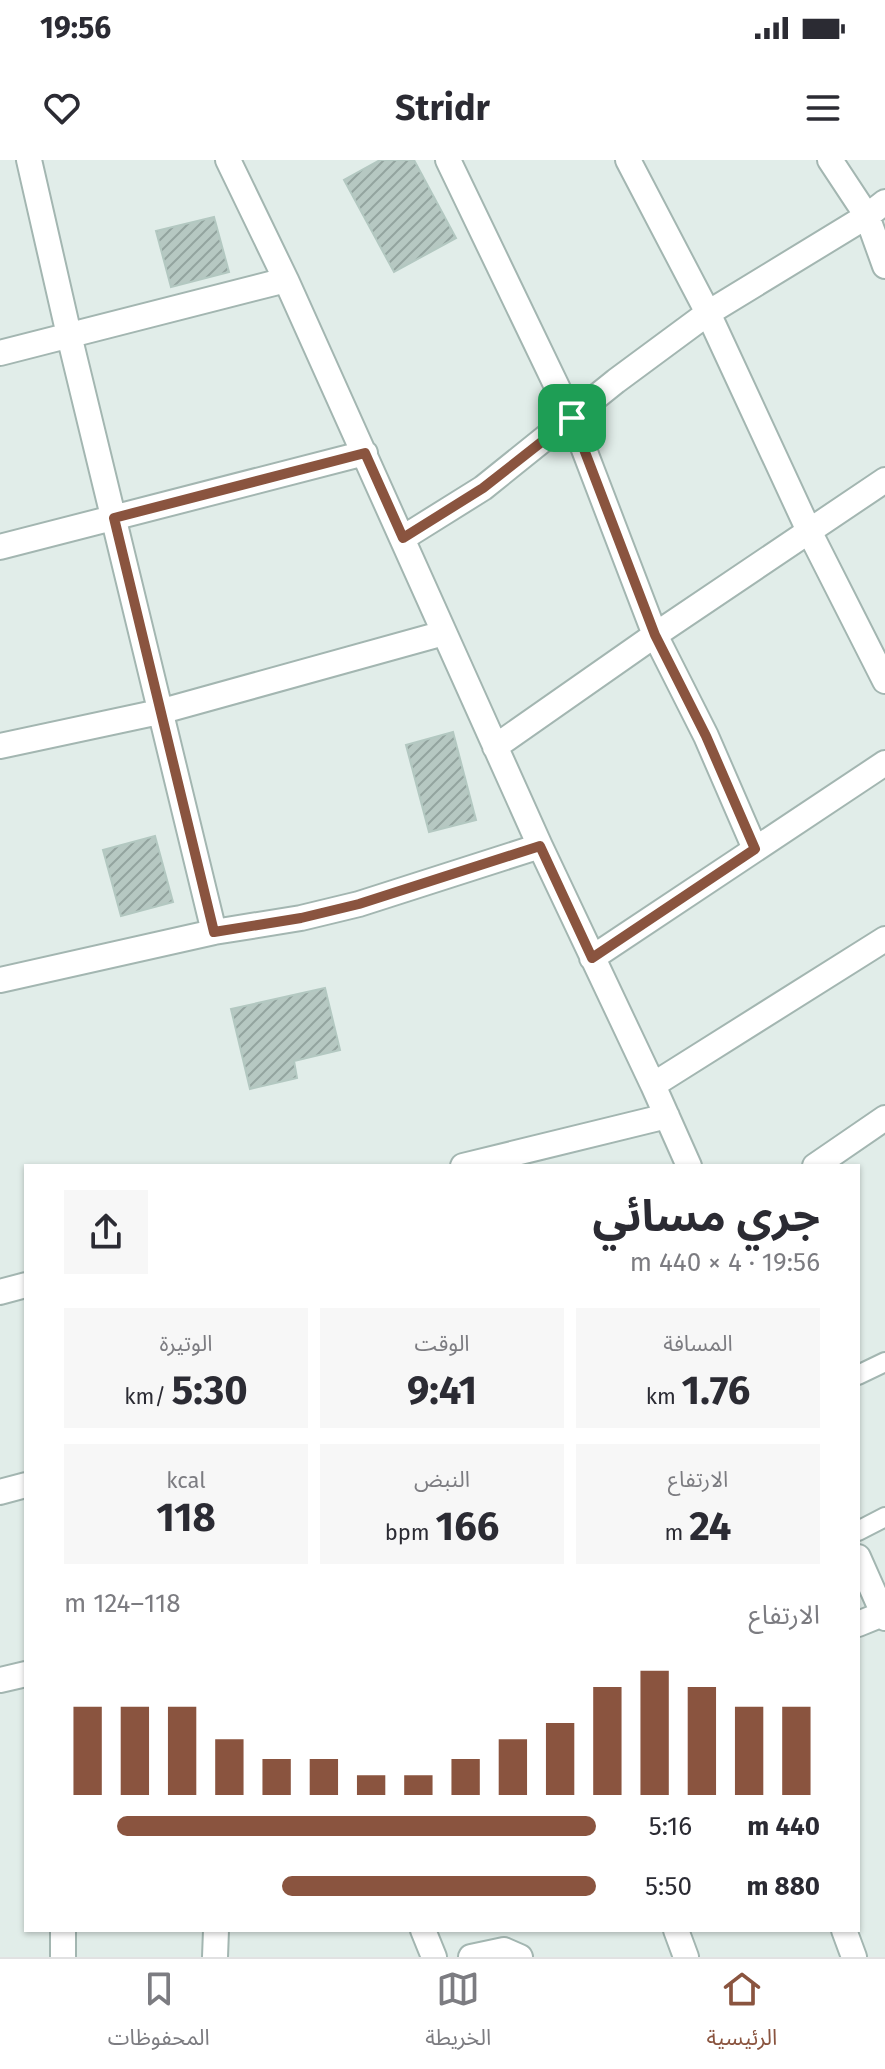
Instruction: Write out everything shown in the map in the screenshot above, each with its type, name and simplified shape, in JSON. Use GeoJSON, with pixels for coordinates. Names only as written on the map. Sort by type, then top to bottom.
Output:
{"type":"FeatureCollection","features":[{"type":"Feature","properties":{"kind":"street"},"geometry":{"type":"LineString","coordinates":[[29,160],[214,932]]}},
{"type":"Feature","properties":{"kind":"street"},"geometry":{"type":"LineString","coordinates":[[228,160],[286,280],[540,846],[688,1164]]}},
{"type":"Feature","properties":{"kind":"street"},"geometry":{"type":"LineString","coordinates":[[448,160],[572,418],[655,635],[706,736],[755,849]]}},
{"type":"Feature","properties":{"kind":"street"},"geometry":{"type":"LineString","coordinates":[[628,160],[708,313],[809,531],[885,681]]}},
{"type":"Feature","properties":{"kind":"street"},"geometry":{"type":"LineString","coordinates":[[830,160],[876,209],[885,266]]}},
{"type":"Feature","properties":{"kind":"street"},"geometry":{"type":"LineString","coordinates":[[403,538],[483,488],[708,313],[876,209]]}},
{"type":"Feature","properties":{"kind":"street"},"geometry":{"type":"LineString","coordinates":[[0,353],[286,280]]}},
{"type":"Feature","properties":{"kind":"street"},"geometry":{"type":"LineString","coordinates":[[0,547],[365,453]]}},
{"type":"Feature","properties":{"kind":"street"},"geometry":{"type":"LineString","coordinates":[[495,747],[885,480]]}},
{"type":"Feature","properties":{"kind":"street"},"geometry":{"type":"LineString","coordinates":[[0,746],[159,712],[444,633]]}},
{"type":"Feature","properties":{"kind":"street"},"geometry":{"type":"LineString","coordinates":[[592,958],[885,763]]}},
{"type":"Feature","properties":{"kind":"street"},"geometry":{"type":"LineString","coordinates":[[0,980],[214,932],[301,918],[359,904],[540,846]]}},
{"type":"Feature","properties":{"kind":"street"},"geometry":{"type":"LineString","coordinates":[[653,1085],[885,939]]}},
{"type":"Feature","properties":{"kind":"street"},"geometry":{"type":"LineString","coordinates":[[479,1164],[527,1158],[667,1116]]}},
{"type":"Feature","properties":{"kind":"street"},"geometry":{"type":"LineString","coordinates":[[818,1164],[885,1118]]}},
{"type":"Feature","properties":{"kind":"street"},"geometry":{"type":"LineString","coordinates":[[0,1292],[24,1286]]}},
{"type":"Feature","properties":{"kind":"street"},"geometry":{"type":"LineString","coordinates":[[0,1492],[24,1486]]}},
{"type":"Feature","properties":{"kind":"street"},"geometry":{"type":"LineString","coordinates":[[860,1562],[884,1616],[860,1623]]}},
{"type":"Feature","properties":{"kind":"street"},"geometry":{"type":"LineString","coordinates":[[0,1680],[24,1674]]}},
{"type":"Feature","properties":{"kind":"street"},"geometry":{"type":"LineString","coordinates":[[63,1932],[63,1957]]}},
{"type":"Feature","properties":{"kind":"street"},"geometry":{"type":"LineString","coordinates":[[215,1957],[216,1932]]}},
{"type":"Feature","properties":{"kind":"street"},"geometry":{"type":"LineString","coordinates":[[424,1932],[434,1957]]}},
{"type":"Feature","properties":{"kind":"street"},"geometry":{"type":"LineString","coordinates":[[677,1932],[686,1957]]}},
{"type":"Feature","properties":{"kind":"street"},"geometry":{"type":"LineString","coordinates":[[845,1932],[854,1957]]}},
{"type":"Feature","properties":{"kind":"street"},"geometry":{"type":"LineString","coordinates":[[471,1957],[504,1950],[520,1957]]}},
{"type":"Feature","properties":{"kind":"lane"},"geometry":{"type":"LineString","coordinates":[[860,1374],[885,1362]]}},
{"type":"Feature","properties":{"kind":"lane"},"geometry":{"type":"LineString","coordinates":[[860,1530],[885,1517]]}},
{"type":"Feature","properties":{"kind":"building"},"geometry":{"type":"Polygon","coordinates":[[[380,160],[414,160],[456,238],[394,272],[344,180],[380,160]]]}},
{"type":"Feature","properties":{"kind":"building"},"geometry":{"type":"Polygon","coordinates":[[[214,217],[229,272],[171,287],[156,231],[214,217]]]}},
{"type":"Feature","properties":{"kind":"building"},"geometry":{"type":"Polygon","coordinates":[[[453,732],[476,820],[429,832],[406,745],[453,732]]]}},
{"type":"Feature","properties":{"kind":"building"},"geometry":{"type":"Polygon","coordinates":[[[155,836],[173,902],[121,916],[103,850],[155,836]]]}},
{"type":"Feature","properties":{"kind":"building"},"geometry":{"type":"Polygon","coordinates":[[[325,988],[340,1050],[294,1061],[297,1078],[250,1089],[231,1009],[325,988]]]}},
{"type":"Feature","properties":{"kind":"route"},"geometry":{"type":"LineString","coordinates":[[572,418],[655,635],[706,736],[755,849],[592,958],[540,846],[359,904],[301,918],[214,932],[114,518],[365,453],[403,538],[483,488],[572,418]]}}]}
